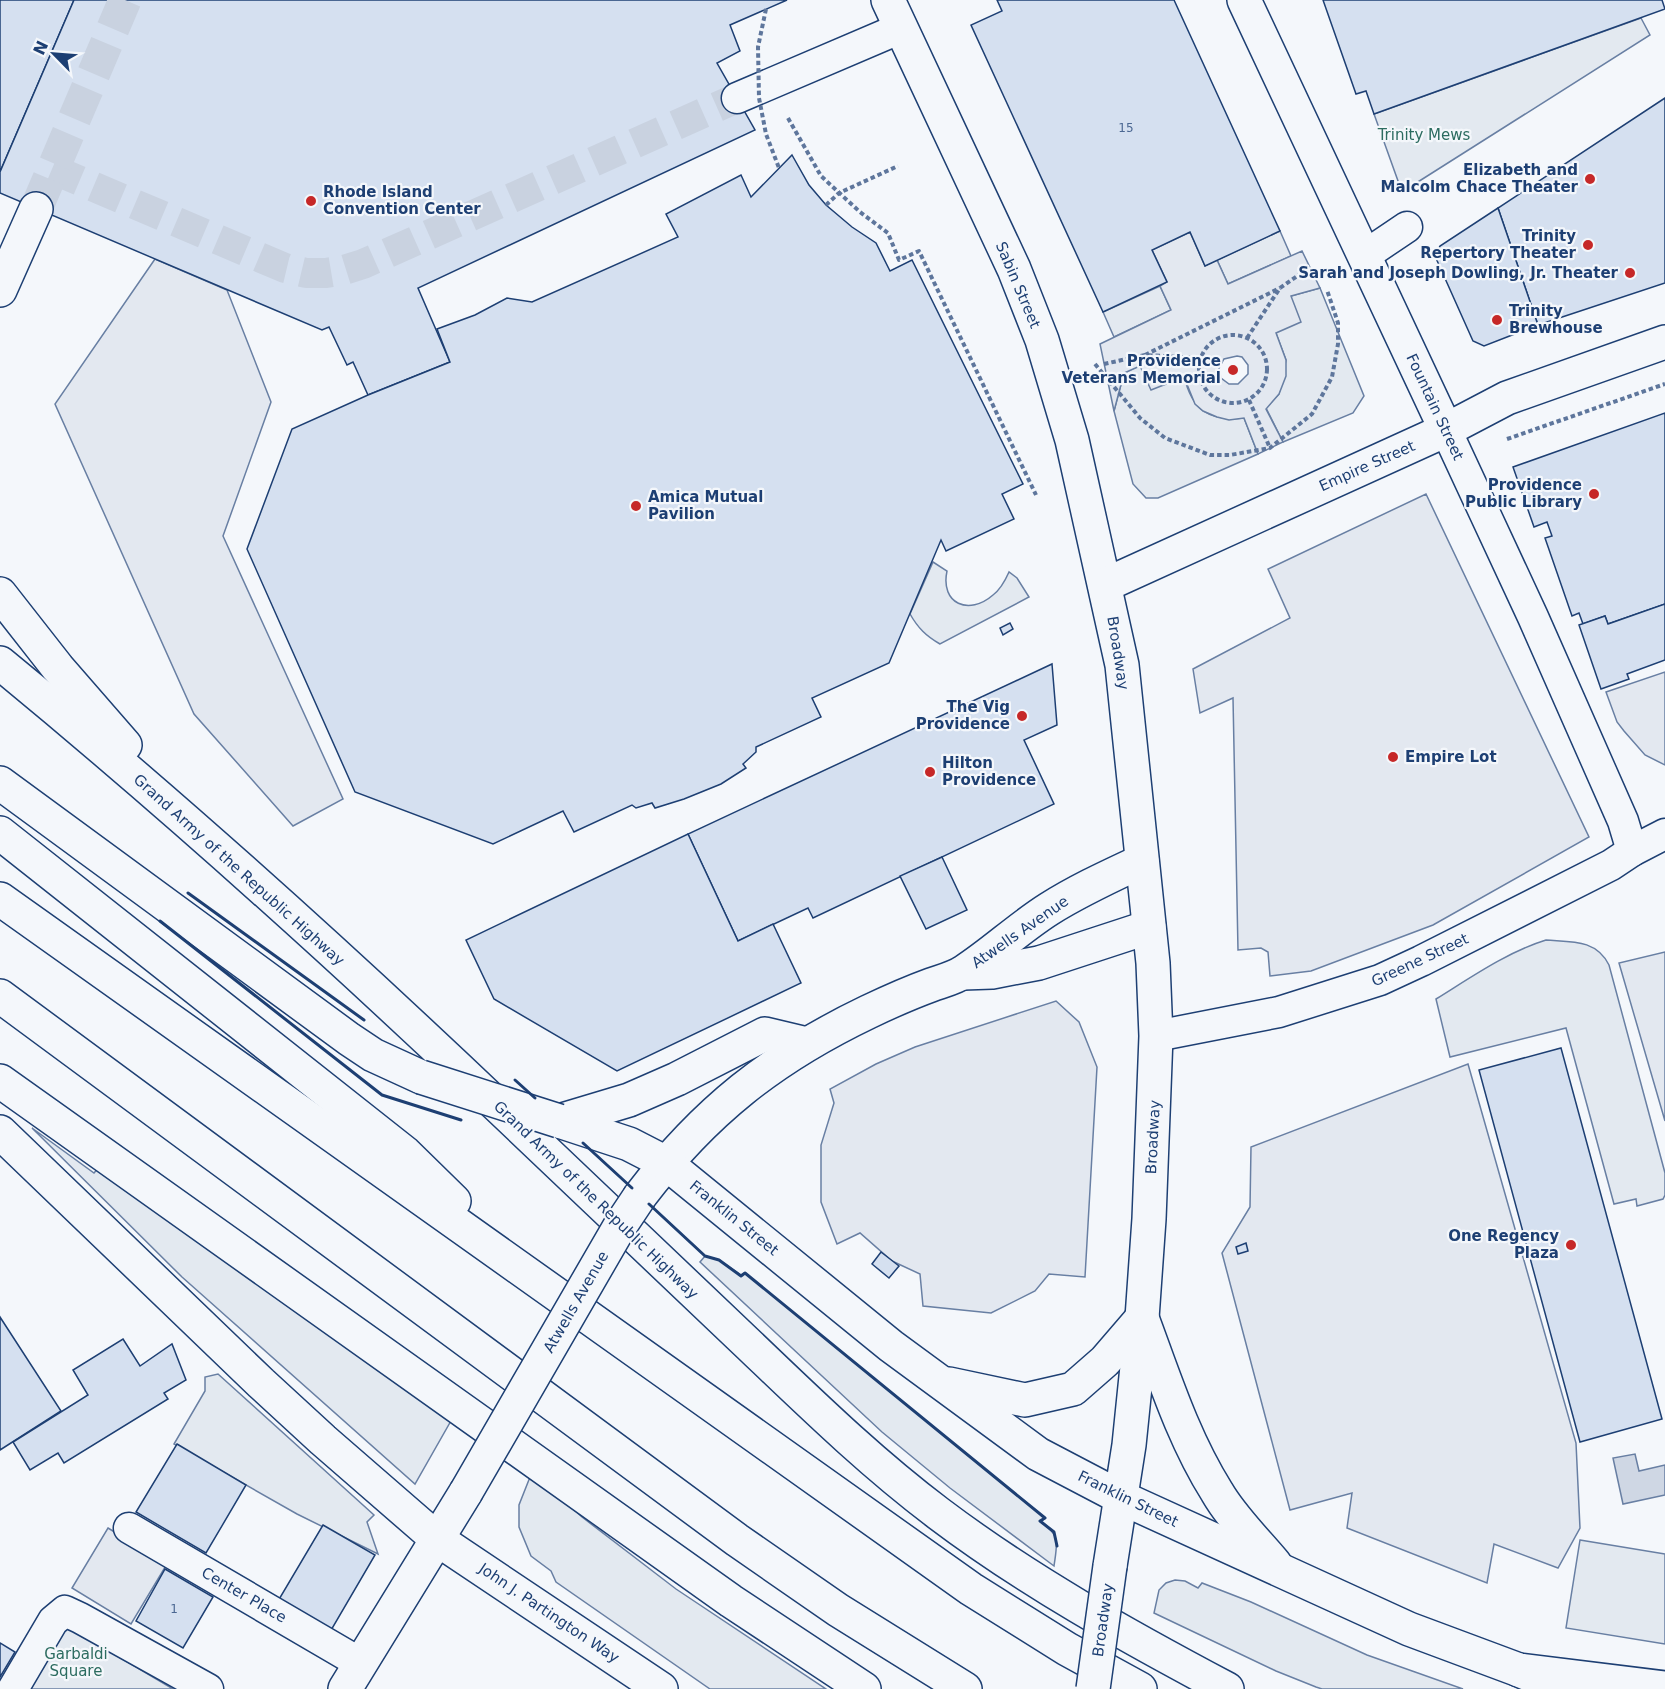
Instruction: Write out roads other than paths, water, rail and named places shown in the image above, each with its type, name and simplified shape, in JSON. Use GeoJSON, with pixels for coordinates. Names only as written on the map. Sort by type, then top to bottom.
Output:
{"type":"FeatureCollection","features":[{"type":"Feature","properties":{"kind":"main road","name":"Fountain Street"},"geometry":{"type":"LineString","coordinates":[[1244,0],[1446,430]]}},
{"type":"Feature","properties":{"kind":"main road","name":"Sabin Street"},"geometry":{"type":"LineString","coordinates":[[895,14],[1014,269],[1042,340],[1072,440],[1105,585]]}},
{"type":"Feature","properties":{"kind":"main road"},"geometry":{"type":"LineString","coordinates":[[0,290],[36,209]]}},
{"type":"Feature","properties":{"kind":"main road","name":"Empire Street"},"geometry":{"type":"LineString","coordinates":[[1105,585],[1446,430],[1507,398],[1665,342]]}},
{"type":"Feature","properties":{"kind":"main road","name":"Broadway"},"geometry":{"type":"LineString","coordinates":[[1093,1689],[1129,1445],[1142,1318],[1149,1219],[1156,1036],[1155,990],[1122,665],[1105,585]]}},
{"type":"Feature","properties":{"kind":"main road"},"geometry":{"type":"LineString","coordinates":[[0,594],[58,668],[201,832]]}},
{"type":"Feature","properties":{"kind":"main road","name":"Grand Army of the Republic Highway"},"geometry":{"type":"LineString","coordinates":[[0,663],[201,832],[488,1096],[796,1390],[888,1474],[939,1514],[1041,1584],[1095,1617],[1227,1689]]}},
{"type":"Feature","properties":{"kind":"main road","name":"Franklin Street"},"geometry":{"type":"LineString","coordinates":[[0,783],[373,1055],[420,1077],[629,1144],[666,1163],[939,1382],[1038,1454],[1120,1497],[1409,1629],[1519,1670],[1665,1688]]}},
{"type":"Feature","properties":{"kind":"main road"},"geometry":{"type":"LineString","coordinates":[[0,834],[405,1153],[523,1270]]}},
{"type":"Feature","properties":{"kind":"main road","name":"Atwells Avenue"},"geometry":{"type":"LineString","coordinates":[[353,1676],[466,1492],[620,1226],[640,1196],[697,1128],[739,1091],[807,1044],[892,1000],[963,973],[1047,910],[1080,890],[1142,861]]}},
{"type":"Feature","properties":{"kind":"main road"},"geometry":{"type":"LineString","coordinates":[[0,899],[971,1589],[1067,1649],[1140,1689]]}},
{"type":"Feature","properties":{"kind":"main road","name":"Atwells Avenue"},"geometry":{"type":"LineString","coordinates":[[963,973],[992,972],[1039,963],[1149,927]]}},
{"type":"Feature","properties":{"kind":"main road"},"geometry":{"type":"LineString","coordinates":[[0,996],[737,1539],[838,1610],[965,1689]]}},
{"type":"Feature","properties":{"kind":"main road"},"geometry":{"type":"LineString","coordinates":[[560,1121],[628,1101],[765,1034],[807,1044]]}},
{"type":"Feature","properties":{"kind":"main road"},"geometry":{"type":"LineString","coordinates":[[0,1056],[117,1143],[183,1212]]}},
{"type":"Feature","properties":{"kind":"main road"},"geometry":{"type":"LineString","coordinates":[[0,1081],[731,1601],[864,1689]]}},
{"type":"Feature","properties":{"kind":"main road","name":"John J. Partington Way"},"geometry":{"type":"LineString","coordinates":[[0,1132],[322,1440],[436,1539],[661,1689]]}},
{"type":"Feature","properties":{"kind":"main road"},"geometry":{"type":"LineString","coordinates":[[939,1382],[1025,1400],[1073,1389],[1105,1361],[1142,1318],[1175,1407],[1197,1456],[1218,1494],[1280,1570]]}},
{"type":"Feature","properties":{"kind":"main road"},"geometry":{"type":"LineString","coordinates":[[1519,1670],[1563,1689]]}},
{"type":"Feature","properties":{"kind":"street"},"geometry":{"type":"LineString","coordinates":[[737,98],[895,14]]}},
{"type":"Feature","properties":{"kind":"street"},"geometry":{"type":"LineString","coordinates":[[1364,255],[1407,226]]}},
{"type":"Feature","properties":{"kind":"street","name":"Fountain Street"},"geometry":{"type":"LineString","coordinates":[[1446,430],[1533,617],[1623,821],[1632,851]]}},
{"type":"Feature","properties":{"kind":"street","name":"Greene Street"},"geometry":{"type":"LineString","coordinates":[[1156,1036],[1279,1012],[1380,980],[1600,871],[1665,834]]}},
{"type":"Feature","properties":{"kind":"street","name":"Center Place"},"geometry":{"type":"LineString","coordinates":[[129,1528],[353,1676]]}},
{"type":"Feature","properties":{"kind":"street"},"geometry":{"type":"LineString","coordinates":[[12,1689],[53,1621],[65,1611],[208,1689]]}},
{"type":"Feature","properties":{"kind":"tunnel"},"geometry":{"type":"LineString","coordinates":[[36,209],[125,0]]}},
{"type":"Feature","properties":{"kind":"tunnel"},"geometry":{"type":"LineString","coordinates":[[52,169],[285,268],[306,273],[326,273],[363,264],[737,98]]}},
{"type":"Feature","properties":{"kind":"place","name":"Elizabeth and Malcolm Chace Theater"},"geometry":{"type":"Point","coordinates":[1590,179]}},
{"type":"Feature","properties":{"kind":"place","name":"Rhode Island Convention Center"},"geometry":{"type":"Point","coordinates":[311,201]}},
{"type":"Feature","properties":{"kind":"place","name":"Trinity Repertory Theater"},"geometry":{"type":"Point","coordinates":[1588,245]}},
{"type":"Feature","properties":{"kind":"place","name":"Sarah and Joseph Dowling, Jr. Theater"},"geometry":{"type":"Point","coordinates":[1630,273]}},
{"type":"Feature","properties":{"kind":"place","name":"Trinity Brewhouse"},"geometry":{"type":"Point","coordinates":[1497,320]}},
{"type":"Feature","properties":{"kind":"place","name":"Providence Veterans Memorial"},"geometry":{"type":"Point","coordinates":[1233,370]}},
{"type":"Feature","properties":{"kind":"place","name":"Providence Public Library"},"geometry":{"type":"Point","coordinates":[1594,494]}},
{"type":"Feature","properties":{"kind":"place","name":"Amica Mutual Pavilion"},"geometry":{"type":"Point","coordinates":[636,506]}},
{"type":"Feature","properties":{"kind":"place","name":"The Vig Providence"},"geometry":{"type":"Point","coordinates":[1022,716]}},
{"type":"Feature","properties":{"kind":"place","name":"Empire Lot"},"geometry":{"type":"Point","coordinates":[1393,757]}},
{"type":"Feature","properties":{"kind":"place","name":"Hilton Providence"},"geometry":{"type":"Point","coordinates":[930,772]}},
{"type":"Feature","properties":{"kind":"place","name":"One Regency Plaza"},"geometry":{"type":"Point","coordinates":[1571,1245]}},
{"type":"Feature","properties":{"kind":"park label","name":"Trinity Mews"},"geometry":{"type":"Point","coordinates":[1424,135]}},
{"type":"Feature","properties":{"kind":"park label","name":"Garbaldi Square"},"geometry":{"type":"Point","coordinates":[76,1662]}}]}
